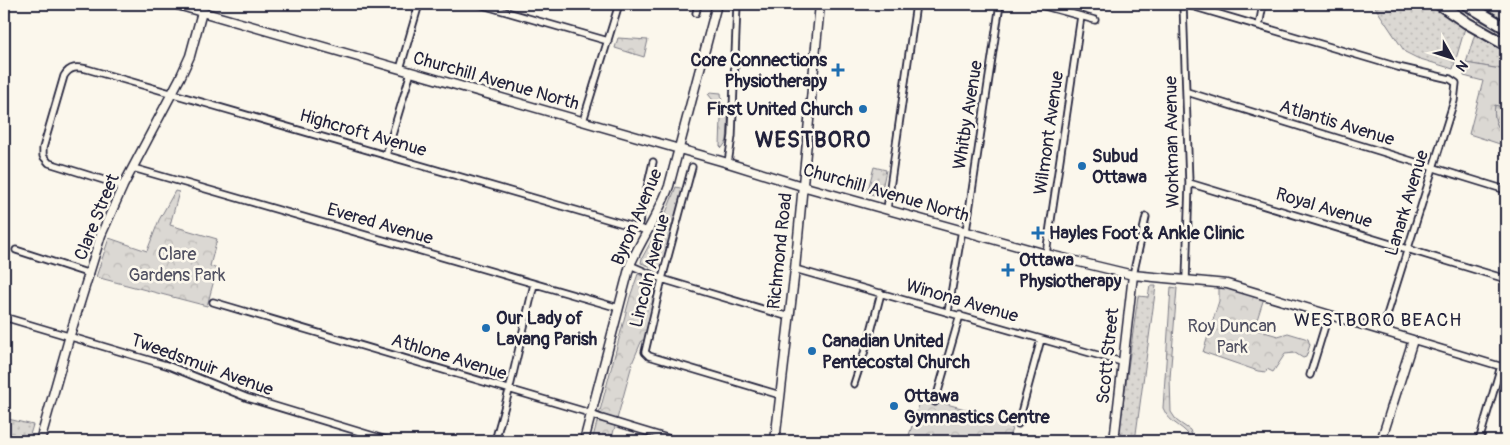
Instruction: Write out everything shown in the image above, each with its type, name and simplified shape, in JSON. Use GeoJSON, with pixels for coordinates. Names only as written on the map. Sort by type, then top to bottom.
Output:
{"type":"FeatureCollection","features":[{"type":"Feature","properties":{"kind":"highway"},"geometry":{"type":"LineString","coordinates":[[1439,4],[1478,30],[1506,45]]}},
{"type":"Feature","properties":{"kind":"highway"},"geometry":{"type":"LineString","coordinates":[[1469,6],[1506,28]]}},
{"type":"Feature","properties":{"kind":"main road","name":"Churchill Avenue North"},"geometry":{"type":"LineString","coordinates":[[174,4],[203,8],[410,72],[802,186],[1046,254],[1133,275],[1227,284],[1412,340]]}},
{"type":"Feature","properties":{"kind":"main road","name":"Byron Avenue"},"geometry":{"type":"LineString","coordinates":[[584,441],[630,265],[662,204],[679,149],[717,4]]}},
{"type":"Feature","properties":{"kind":"main road","name":"Richmond Road"},"geometry":{"type":"LineString","coordinates":[[775,441],[795,269],[820,4]]}},
{"type":"Feature","properties":{"kind":"main road","name":"Clare Street"},"geometry":{"type":"LineString","coordinates":[[40,441],[70,335],[102,235],[123,186],[190,56],[203,8]]}},
{"type":"Feature","properties":{"kind":"main road","name":"Scott Street"},"geometry":{"type":"LineString","coordinates":[[1114,441],[1133,275]]}},
{"type":"Feature","properties":{"kind":"main road"},"geometry":{"type":"LineString","coordinates":[[1381,441],[1412,340]]}},
{"type":"Feature","properties":{"kind":"street"},"geometry":{"type":"LineString","coordinates":[[400,69],[419,4]]}},
{"type":"Feature","properties":{"kind":"street"},"geometry":{"type":"LineString","coordinates":[[479,4],[608,41]]}},
{"type":"Feature","properties":{"kind":"street"},"geometry":{"type":"LineString","coordinates":[[583,121],[619,4]]}},
{"type":"Feature","properties":{"kind":"street"},"geometry":{"type":"LineString","coordinates":[[696,13],[698,4]]}},
{"type":"Feature","properties":{"kind":"street"},"geometry":{"type":"LineString","coordinates":[[728,163],[732,136],[737,4]]}},
{"type":"Feature","properties":{"kind":"street"},"geometry":{"type":"LineString","coordinates":[[887,209],[916,4]]}},
{"type":"Feature","properties":{"kind":"street","name":"Whitby Avenue"},"geometry":{"type":"LineString","coordinates":[[948,312],[964,231],[1000,4]]}},
{"type":"Feature","properties":{"kind":"street"},"geometry":{"type":"LineString","coordinates":[[1037,4],[1095,20]]}},
{"type":"Feature","properties":{"kind":"street"},"geometry":{"type":"LineString","coordinates":[[1184,4],[1259,26],[1263,4]]}},
{"type":"Feature","properties":{"kind":"street","name":"Workman Avenue"},"geometry":{"type":"LineString","coordinates":[[1184,4],[1189,183],[1186,280]]}},
{"type":"Feature","properties":{"kind":"street","name":"Wilmont Avenue"},"geometry":{"type":"LineString","coordinates":[[1046,254],[1081,16]]}},
{"type":"Feature","properties":{"kind":"street","name":"Lanark Avenue"},"geometry":{"type":"LineString","coordinates":[[1259,26],[1450,79],[1456,83],[1454,101],[1382,330]]}},
{"type":"Feature","properties":{"kind":"street","name":"Highcroft Avenue"},"geometry":{"type":"LineString","coordinates":[[123,186],[49,163],[43,156],[43,148],[64,76],[70,68],[87,69],[648,231]]}},
{"type":"Feature","properties":{"kind":"street"},"geometry":{"type":"LineString","coordinates":[[386,155],[410,72]]}},
{"type":"Feature","properties":{"kind":"street","name":"Atlantis Avenue"},"geometry":{"type":"LineString","coordinates":[[1187,92],[1506,190]]}},
{"type":"Feature","properties":{"kind":"street"},"geometry":{"type":"LineString","coordinates":[[638,227],[654,162]]}},
{"type":"Feature","properties":{"kind":"street","name":"Lincoln Avenue"},"geometry":{"type":"LineString","coordinates":[[692,167],[645,352],[649,356],[780,395]]}},
{"type":"Feature","properties":{"kind":"street","name":"Evered Avenue"},"geometry":{"type":"LineString","coordinates":[[133,168],[618,308]]}},
{"type":"Feature","properties":{"kind":"street","name":"Royal Avenue"},"geometry":{"type":"LineString","coordinates":[[1189,183],[1506,279]]}},
{"type":"Feature","properties":{"kind":"street","name":"Scott Street"},"geometry":{"type":"LineString","coordinates":[[1133,275],[1146,217]]}},
{"type":"Feature","properties":{"kind":"street"},"geometry":{"type":"LineString","coordinates":[[16,250],[90,274]]}},
{"type":"Feature","properties":{"kind":"street"},"geometry":{"type":"LineString","coordinates":[[630,265],[662,279],[789,317]]}},
{"type":"Feature","properties":{"kind":"street","name":"Winona Avenue"},"geometry":{"type":"LineString","coordinates":[[795,269],[1122,362]]}},
{"type":"Feature","properties":{"kind":"street"},"geometry":{"type":"LineString","coordinates":[[495,441],[509,391],[534,284]]}},
{"type":"Feature","properties":{"kind":"street"},"geometry":{"type":"LineString","coordinates":[[854,384],[881,294]]}},
{"type":"Feature","properties":{"kind":"street","name":"Athlone Avenue"},"geometry":{"type":"LineString","coordinates":[[213,302],[677,441]]}},
{"type":"Feature","properties":{"kind":"street"},"geometry":{"type":"LineString","coordinates":[[935,402],[960,315]]}},
{"type":"Feature","properties":{"kind":"street"},"geometry":{"type":"LineString","coordinates":[[1310,375],[1328,316]]}},
{"type":"Feature","properties":{"kind":"street","name":"Tweedsmuir Avenue"},"geometry":{"type":"LineString","coordinates":[[4,317],[70,335],[178,370],[248,398],[390,441]]}},
{"type":"Feature","properties":{"kind":"street"},"geometry":{"type":"LineString","coordinates":[[1018,424],[1040,339]]}},
{"type":"Feature","properties":{"kind":"street","name":"Churchill Avenue North"},"geometry":{"type":"LineString","coordinates":[[1412,340],[1504,367]]}},
{"type":"Feature","properties":{"kind":"street"},"geometry":{"type":"LineString","coordinates":[[1479,441],[1504,367]]}},
{"type":"Feature","properties":{"kind":"green space"},"geometry":{"type":"Polygon","coordinates":[[[1373,4],[1472,4],[1453,69],[1417,58],[1405,52],[1373,4]]]}},
{"type":"Feature","properties":{"kind":"green space"},"geometry":{"type":"Polygon","coordinates":[[[1484,4],[1506,4],[1506,70],[1466,63],[1484,4]]]}},
{"type":"Feature","properties":{"kind":"green space"},"geometry":{"type":"Polygon","coordinates":[[[618,38],[648,40],[644,57],[615,48],[618,38]]]}},
{"type":"Feature","properties":{"kind":"green space"},"geometry":{"type":"Polygon","coordinates":[[[1466,63],[1506,70],[1506,108],[1495,105],[1494,114],[1498,126],[1506,136],[1506,146],[1469,134],[1483,81],[1464,76],[1466,63]]]}},
{"type":"Feature","properties":{"kind":"green space"},"geometry":{"type":"Polygon","coordinates":[[[710,92],[721,93],[722,103],[729,107],[727,141],[722,148],[720,146],[721,118],[717,105],[708,94],[710,92]]]}},
{"type":"Feature","properties":{"kind":"green space"},"geometry":{"type":"Polygon","coordinates":[[[1495,105],[1506,108],[1506,136],[1496,122],[1494,114],[1495,105]]]}},
{"type":"Feature","properties":{"kind":"green space"},"geometry":{"type":"Polygon","coordinates":[[[874,167],[886,170],[881,194],[878,196],[867,193],[874,167]]]}},
{"type":"Feature","properties":{"kind":"green space"},"geometry":{"type":"Polygon","coordinates":[[[676,187],[684,189],[660,270],[641,263],[664,218],[676,187]]]}},
{"type":"Feature","properties":{"kind":"green space","name":"Clare Gardens Park"},"geometry":{"type":"Polygon","coordinates":[[[175,191],[179,192],[170,225],[217,239],[210,266],[217,269],[207,306],[96,277],[109,238],[147,251],[159,220],[175,191]]]}},
{"type":"Feature","properties":{"kind":"green space"},"geometry":{"type":"Polygon","coordinates":[[[638,274],[655,282],[657,285],[647,342],[642,340],[633,361],[611,441],[592,441],[630,297],[638,274]]]}},
{"type":"Feature","properties":{"kind":"green space"},"geometry":{"type":"Polygon","coordinates":[[[1150,286],[1156,286],[1135,441],[1118,441],[1138,296],[1148,297],[1150,286]]]}},
{"type":"Feature","properties":{"kind":"green space","name":"Roy Duncan Park"},"geometry":{"type":"Polygon","coordinates":[[[1219,286],[1264,298],[1254,329],[1278,336],[1288,333],[1308,339],[1310,345],[1306,357],[1303,358],[1295,353],[1285,354],[1273,372],[1267,369],[1266,372],[1203,352],[1219,301],[1219,286]]]}},
{"type":"Feature","properties":{"kind":"green space"},"geometry":{"type":"Polygon","coordinates":[[[1171,287],[1177,288],[1170,378],[1171,412],[1177,421],[1190,430],[1194,441],[1166,414],[1163,408],[1171,287]]]}},
{"type":"Feature","properties":{"kind":"green space"},"geometry":{"type":"Polygon","coordinates":[[[922,396],[1014,422],[1008,441],[907,441],[922,396]]]}},
{"type":"Feature","properties":{"kind":"green space"},"geometry":{"type":"Polygon","coordinates":[[[4,418],[33,425],[28,441],[4,441],[4,418]]]}},
{"type":"Feature","properties":{"kind":"place","name":"Core Connections Physiotherapy"},"geometry":{"type":"Point","coordinates":[838,70]}},
{"type":"Feature","properties":{"kind":"place","name":"First United Church"},"geometry":{"type":"Point","coordinates":[863,109]}},
{"type":"Feature","properties":{"kind":"place","name":"Subud Ottawa"},"geometry":{"type":"Point","coordinates":[1082,166]}},
{"type":"Feature","properties":{"kind":"place","name":"Hayles Foot & Ankle Clinic"},"geometry":{"type":"Point","coordinates":[1038,233]}},
{"type":"Feature","properties":{"kind":"place","name":"Ottawa Physiotherapy"},"geometry":{"type":"Point","coordinates":[1008,270]}},
{"type":"Feature","properties":{"kind":"place","name":"Our Lady of Lavang Parish"},"geometry":{"type":"Point","coordinates":[486,328]}},
{"type":"Feature","properties":{"kind":"place","name":"Canadian United Pentecostal Church"},"geometry":{"type":"Point","coordinates":[812,351]}},
{"type":"Feature","properties":{"kind":"place","name":"Ottawa Gymnastics Centre"},"geometry":{"type":"Point","coordinates":[894,406]}},
{"type":"Feature","properties":{"kind":"district","name":"WESTBORO"},"geometry":{"type":"Point","coordinates":[813,140]}},
{"type":"Feature","properties":{"kind":"district","name":"WESTBORO BEACH"},"geometry":{"type":"Point","coordinates":[1378,320]}}]}
